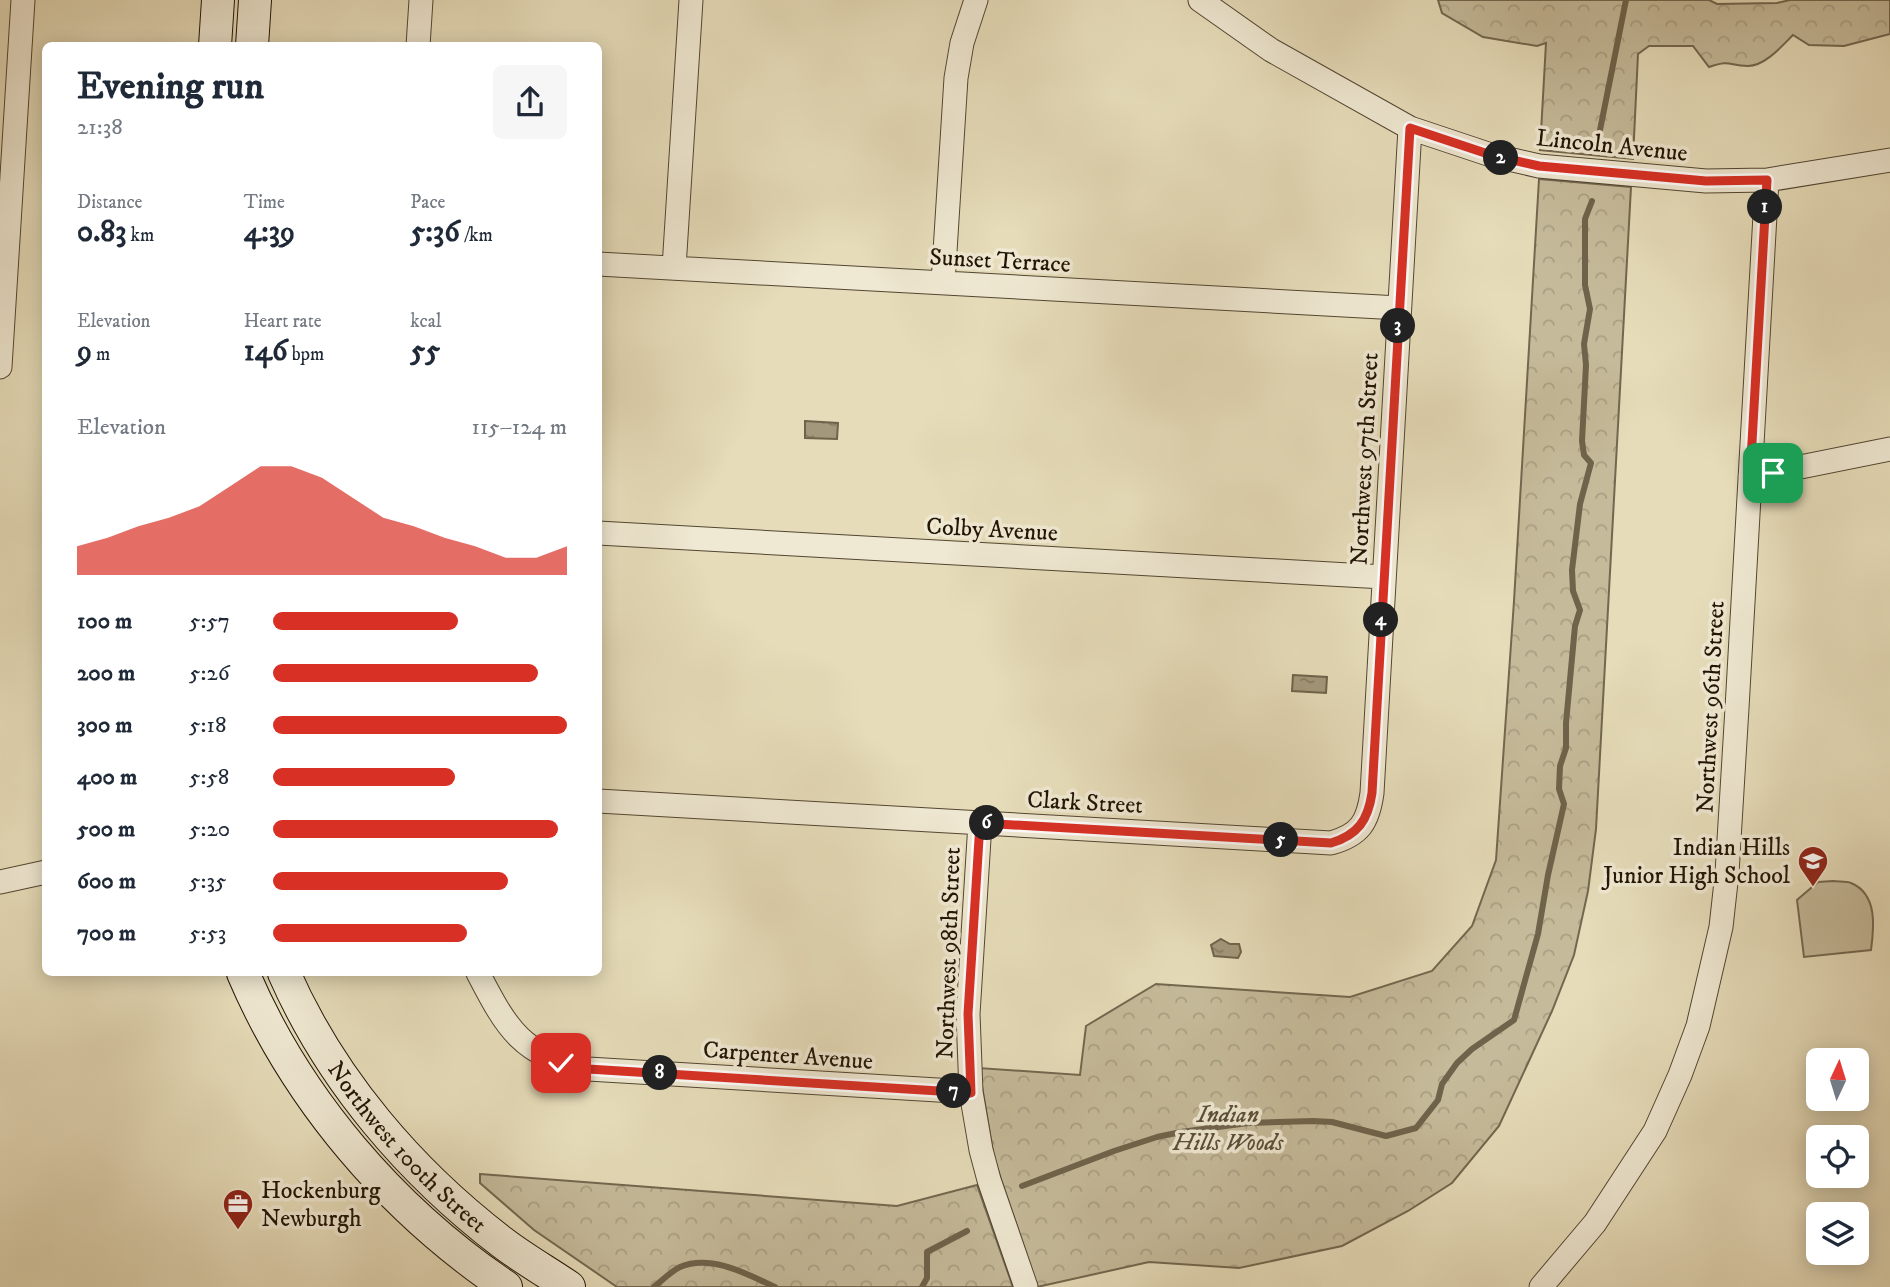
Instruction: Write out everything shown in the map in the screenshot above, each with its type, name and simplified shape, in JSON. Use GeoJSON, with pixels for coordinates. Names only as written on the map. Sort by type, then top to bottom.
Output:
{"type":"FeatureCollection","features":[{"type":"Feature","properties":{"kind":"main road"},"geometry":{"type":"LineString","coordinates":[[215,42],[218,0]]}},
{"type":"Feature","properties":{"kind":"main road"},"geometry":{"type":"LineString","coordinates":[[252,42],[255,0]]}},
{"type":"Feature","properties":{"kind":"main road","name":"Northwest 100th Street"},"geometry":{"type":"LineString","coordinates":[[244,976],[259,1011],[299,1079],[375,1177],[432,1231],[506,1287]]}},
{"type":"Feature","properties":{"kind":"main road","name":"Northwest 100th Street"},"geometry":{"type":"LineString","coordinates":[[285,976],[317,1040],[351,1091],[392,1140],[482,1226],[569,1287]]}},
{"type":"Feature","properties":{"kind":"street"},"geometry":{"type":"LineString","coordinates":[[0,367],[23,0]]}},
{"type":"Feature","properties":{"kind":"street"},"geometry":{"type":"LineString","coordinates":[[418,42],[421,0]]}},
{"type":"Feature","properties":{"kind":"street"},"geometry":{"type":"LineString","coordinates":[[674,268],[691,0]]}},
{"type":"Feature","properties":{"kind":"street"},"geometry":{"type":"LineString","coordinates":[[943,283],[956,78],[962,43],[976,0]]}},
{"type":"Feature","properties":{"kind":"street","name":"Lincoln Avenue"},"geometry":{"type":"LineString","coordinates":[[1200,0],[1271,50],[1410,128],[1491,155],[1539,166],[1706,181],[1767,180],[1890,160]]}},
{"type":"Feature","properties":{"kind":"street","name":"Northwest 97th Street"},"geometry":{"type":"LineString","coordinates":[[1372,793],[1410,128]]}},
{"type":"Feature","properties":{"kind":"street","name":"Northwest 96th Street"},"geometry":{"type":"LineString","coordinates":[[1552,1283],[1655,1131],[1680,1076],[1705,1003],[1721,927],[1727,873],[1767,180]]}},
{"type":"Feature","properties":{"kind":"street","name":"Sunset Terrace"},"geometry":{"type":"LineString","coordinates":[[602,264],[1399,308]]}},
{"type":"Feature","properties":{"kind":"street"},"geometry":{"type":"LineString","coordinates":[[1750,477],[1890,449]]}},
{"type":"Feature","properties":{"kind":"street","name":"Colby Avenue"},"geometry":{"type":"LineString","coordinates":[[602,533],[1384,577]]}},
{"type":"Feature","properties":{"kind":"street","name":"Clark Street"},"geometry":{"type":"LineString","coordinates":[[602,801],[1331,843],[1346,839],[1364,824],[1370,810],[1372,793]]}},
{"type":"Feature","properties":{"kind":"street","name":"Northwest 98th Street"},"geometry":{"type":"LineString","coordinates":[[980,823],[968,1014],[971,1093],[989,1180],[1026,1287]]}},
{"type":"Feature","properties":{"kind":"street"},"geometry":{"type":"LineString","coordinates":[[0,882],[42,873]]}},
{"type":"Feature","properties":{"kind":"street","name":"Carpenter Avenue"},"geometry":{"type":"LineString","coordinates":[[480,976],[506,1024],[530,1048],[561,1063],[588,1069],[971,1093]]}},
{"type":"Feature","properties":{"kind":"green space"},"geometry":{"type":"Polygon","coordinates":[[[1438,0],[1709,0],[1717,4],[1777,3],[1790,0],[1890,0],[1890,34],[1844,46],[1809,45],[1793,35],[1767,59],[1748,66],[1726,63],[1709,67],[1693,46],[1649,46],[1638,54],[1633,159],[1540,150],[1546,43],[1537,46],[1483,37],[1442,13],[1438,0]]]}},
{"type":"Feature","properties":{"kind":"green space","name":"Indian Hills Woods"},"geometry":{"type":"Polygon","coordinates":[[[1539,179],[1631,187],[1596,829],[1588,891],[1574,955],[1552,1011],[1499,1126],[1452,1183],[1408,1211],[1342,1246],[1239,1268],[1149,1262],[1037,1287],[994,1158],[979,1068],[1080,1075],[1086,1026],[1156,984],[1350,997],[1432,971],[1472,926],[1496,860],[1539,179]]]}},
{"type":"Feature","properties":{"kind":"green space"},"geometry":{"type":"Polygon","coordinates":[[[1818,882],[1851,883],[1866,895],[1872,912],[1871,950],[1804,957],[1797,900],[1818,882]]]}},
{"type":"Feature","properties":{"kind":"green space"},"geometry":{"type":"Polygon","coordinates":[[[480,1174],[897,1206],[977,1185],[1013,1287],[617,1287],[534,1230],[480,1183],[480,1174]]]}},
{"type":"Feature","properties":{"kind":"water"},"geometry":{"type":"Polygon","coordinates":[[[805,421],[838,423],[837,439],[805,438],[805,421]]]}},
{"type":"Feature","properties":{"kind":"water"},"geometry":{"type":"Polygon","coordinates":[[[1293,675],[1327,677],[1326,693],[1292,691],[1293,675]]]}},
{"type":"Feature","properties":{"kind":"water"},"geometry":{"type":"Polygon","coordinates":[[[1221,939],[1230,944],[1239,944],[1241,952],[1238,958],[1214,956],[1211,945],[1221,939]]]}},
{"type":"Feature","properties":{"kind":"waterway"},"geometry":{"type":"LineString","coordinates":[[1598,140],[1626,0]]}},
{"type":"Feature","properties":{"kind":"waterway"},"geometry":{"type":"LineString","coordinates":[[1022,1186],[1114,1151],[1181,1132],[1248,1123],[1313,1121],[1332,1122],[1386,1136],[1416,1128],[1438,1100],[1442,1084],[1457,1063],[1472,1049],[1514,1020],[1538,934],[1564,804],[1559,789],[1560,766],[1566,748],[1575,626],[1580,610],[1573,591],[1572,570],[1580,504],[1591,463],[1584,455],[1582,441],[1586,365],[1584,344],[1590,309],[1585,285],[1585,219],[1592,201]]}},
{"type":"Feature","properties":{"kind":"waterway"},"geometry":{"type":"LineString","coordinates":[[922,1287],[927,1278],[927,1252],[967,1231]]}},
{"type":"Feature","properties":{"kind":"waterway"},"geometry":{"type":"LineString","coordinates":[[654,1287],[680,1267],[704,1263],[729,1267],[775,1287]]}},
{"type":"Feature","properties":{"kind":"place","name":"Indian Hills Junior High School"},"geometry":{"type":"Point","coordinates":[1813,888]}},
{"type":"Feature","properties":{"kind":"place","name":"Hockenburg Newburgh"},"geometry":{"type":"Point","coordinates":[238,1231]}},
{"type":"Feature","properties":{"kind":"route"},"geometry":{"type":"LineString","coordinates":[[561,1063],[588,1069],[971,1093],[968,1014],[980,823],[1331,843],[1346,839],[1364,824],[1370,810],[1372,793],[1410,128],[1491,155],[1539,166],[1706,181],[1767,180],[1750,477],[1773,473]]}}]}
